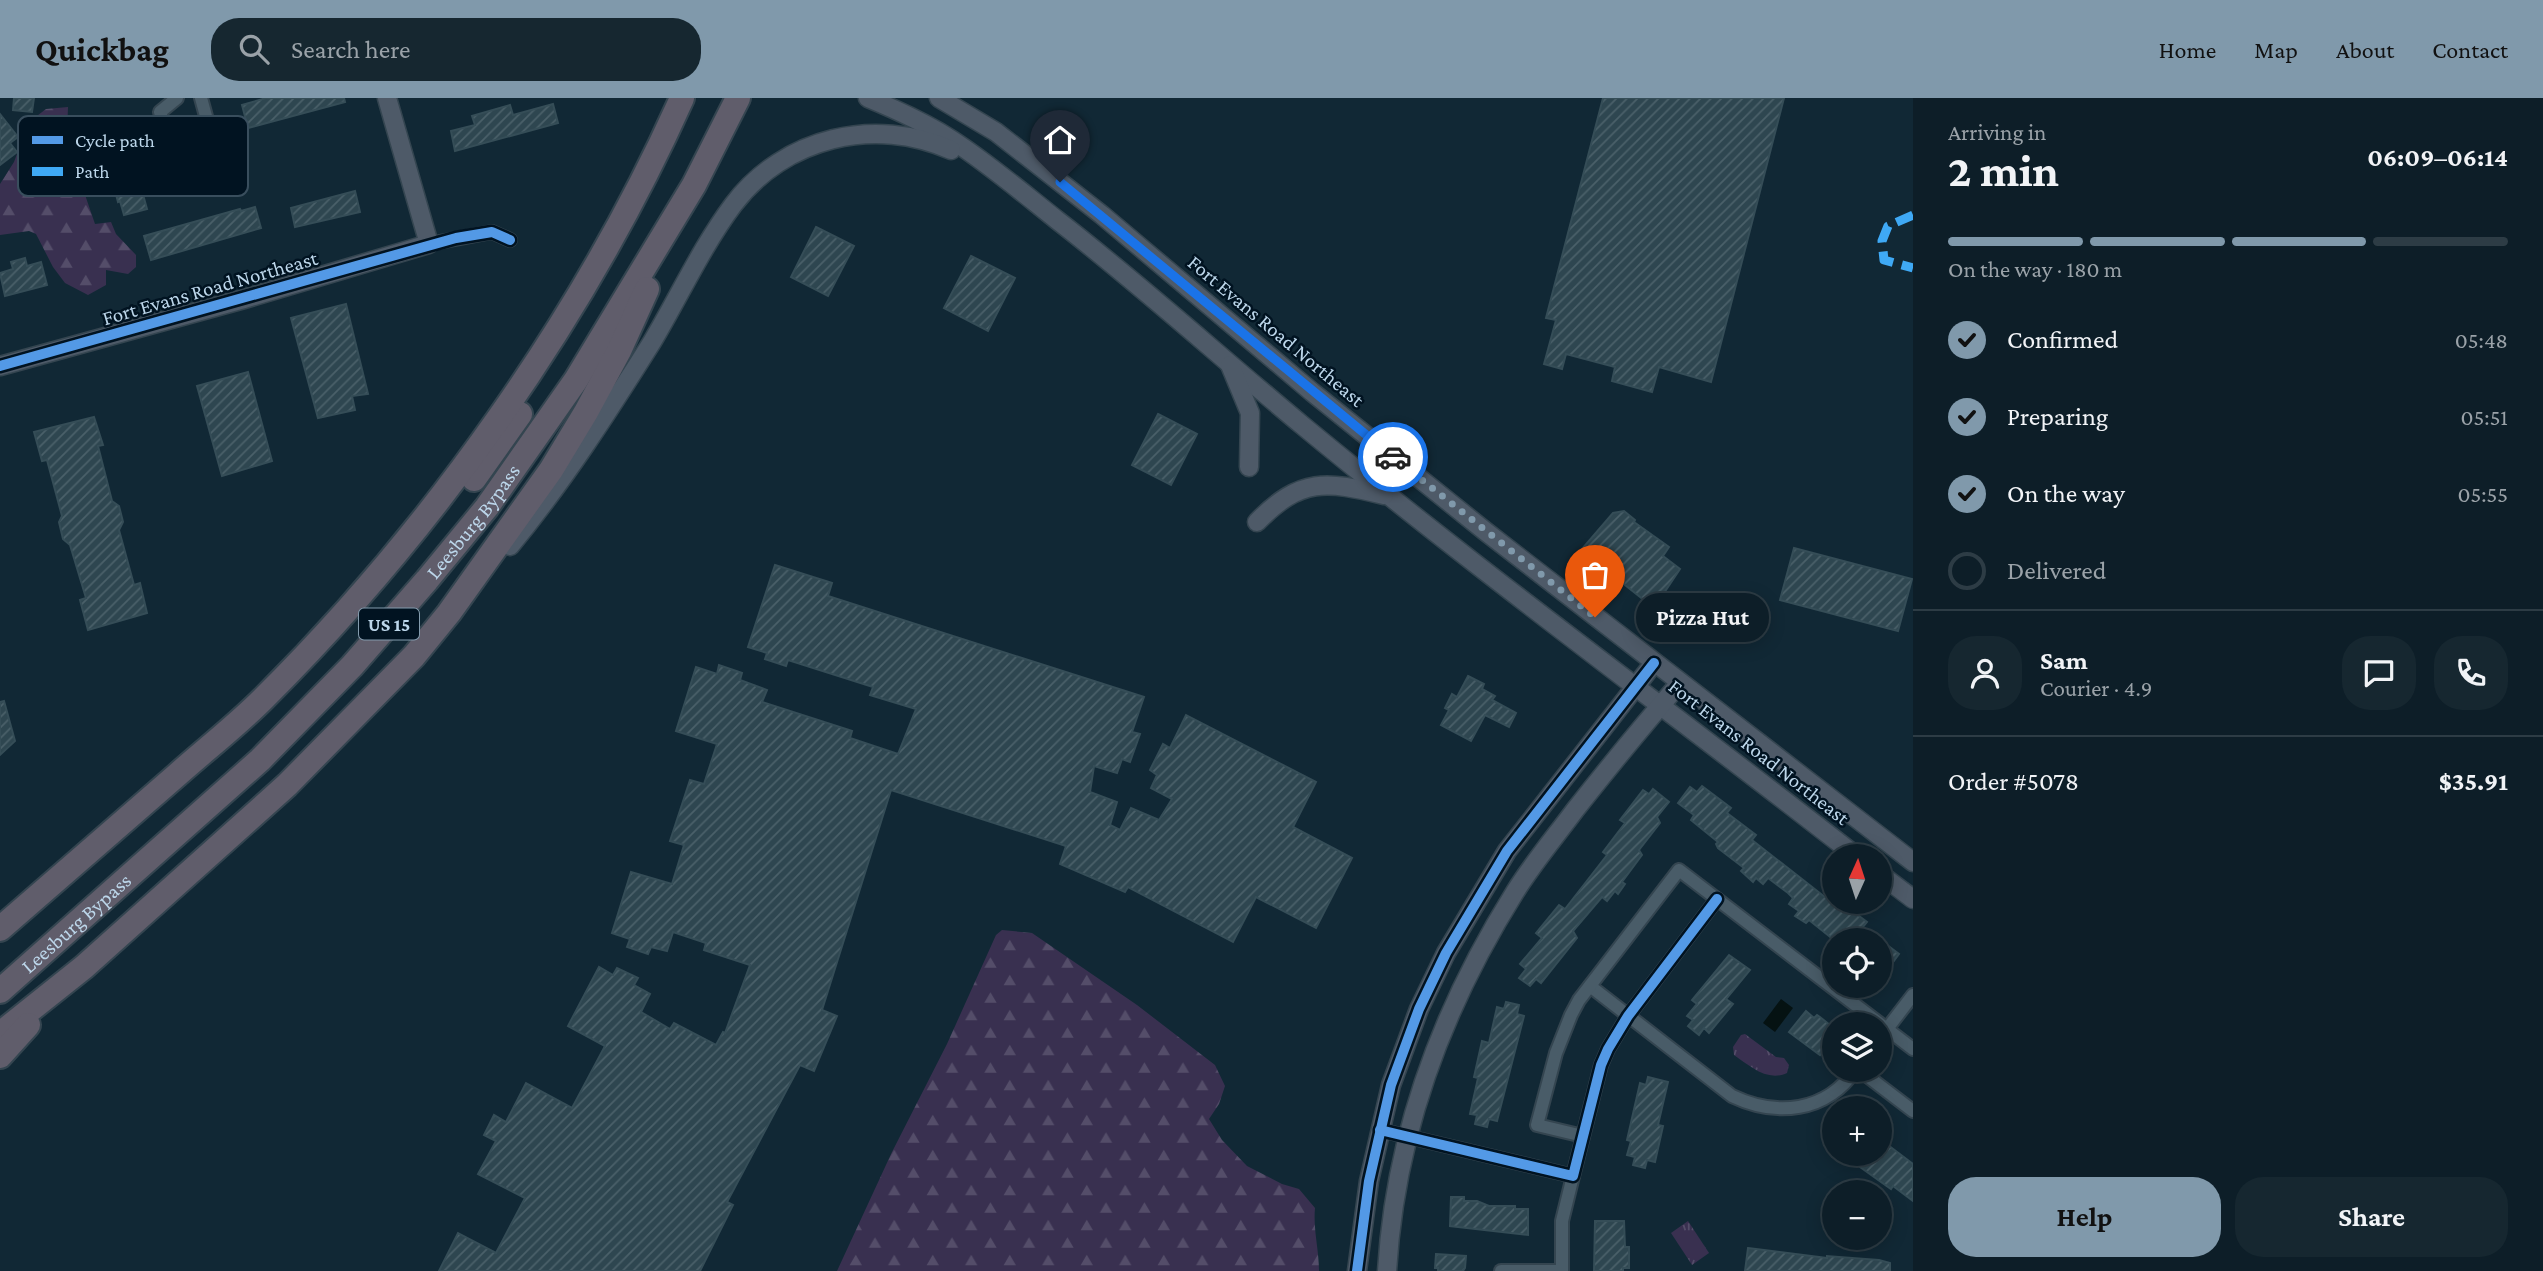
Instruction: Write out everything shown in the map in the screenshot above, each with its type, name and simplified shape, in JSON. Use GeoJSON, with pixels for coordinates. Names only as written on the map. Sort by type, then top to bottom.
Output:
{"type":"FeatureCollection","features":[{"type":"Feature","properties":{"kind":"highway","name":"Leesburg Bypass"},"geometry":{"type":"LineString","coordinates":[[0,929],[262,700],[335,623],[410,534],[496,419],[575,300],[625,216],[682,98]]}},
{"type":"Feature","properties":{"kind":"highway"},"geometry":{"type":"LineString","coordinates":[[262,700],[362,612],[396,576],[498,446],[575,332],[631,236],[674,155],[700,98]]}},
{"type":"Feature","properties":{"kind":"highway","name":"Leesburg Bypass"},"geometry":{"type":"LineString","coordinates":[[0,991],[260,760],[352,666],[427,580],[487,507],[576,380],[694,185],[738,98]]}},
{"type":"Feature","properties":{"kind":"highway"},"geometry":{"type":"LineString","coordinates":[[0,1034],[84,967],[287,785],[380,691],[449,613],[551,470],[586,412],[619,351],[694,185]]}},
{"type":"Feature","properties":{"kind":"highway"},"geometry":{"type":"LineString","coordinates":[[0,1056],[84,967]]}},
{"type":"Feature","properties":{"kind":"main road"},"geometry":{"type":"LineString","coordinates":[[387,98],[429,244]]}},
{"type":"Feature","properties":{"kind":"main road","name":"Fort Evans Road Northeast"},"geometry":{"type":"LineString","coordinates":[[869,98],[951,139],[1018,189],[1109,260],[1390,496],[1841,844]]}},
{"type":"Feature","properties":{"kind":"main road","name":"Fort Evans Road Northeast"},"geometry":{"type":"LineString","coordinates":[[939,98],[996,132],[1102,215],[1312,392],[1485,531],[1913,862]]}},
{"type":"Feature","properties":{"kind":"main road"},"geometry":{"type":"LineString","coordinates":[[449,613],[512,545],[567,474],[653,340],[733,204],[774,166],[800,151],[850,135],[900,135],[925,140],[951,150],[1018,189]]}},
{"type":"Feature","properties":{"kind":"main road","name":"Fort Evans Road Northeast"},"geometry":{"type":"LineString","coordinates":[[0,366],[244,299],[429,244]]}},
{"type":"Feature","properties":{"kind":"main road"},"geometry":{"type":"LineString","coordinates":[[1227,359],[1250,413],[1249,467]]}},
{"type":"Feature","properties":{"kind":"main road"},"geometry":{"type":"LineString","coordinates":[[1256,522],[1275,504],[1309,486],[1325,484],[1353,487],[1390,496]]}},
{"type":"Feature","properties":{"kind":"main road"},"geometry":{"type":"LineString","coordinates":[[1357,1271],[1368,1181],[1380,1130],[1406,1041],[1446,953],[1468,912],[1507,851],[1654,663]]}},
{"type":"Feature","properties":{"kind":"main road"},"geometry":{"type":"LineString","coordinates":[[1387,1271],[1407,1136],[1443,1027],[1489,935],[1516,890],[1548,845],[1680,683]]}},
{"type":"Feature","properties":{"kind":"main road"},"geometry":{"type":"LineString","coordinates":[[1892,883],[1913,899]]}},
{"type":"Feature","properties":{"kind":"street"},"geometry":{"type":"LineString","coordinates":[[161,116],[160,112],[177,98]]}},
{"type":"Feature","properties":{"kind":"street"},"geometry":{"type":"LineString","coordinates":[[201,98],[206,116]]}},
{"type":"Feature","properties":{"kind":"street"},"geometry":{"type":"LineString","coordinates":[[429,244],[492,232],[510,240]]}},
{"type":"Feature","properties":{"kind":"street"},"geometry":{"type":"LineString","coordinates":[[1583,1136],[1537,1125],[1564,1028],[1579,1000],[1679,870],[1856,1012]]}},
{"type":"Feature","properties":{"kind":"street"},"geometry":{"type":"LineString","coordinates":[[1501,1271],[1562,1271],[1562,1221],[1601,1065],[1629,1016],[1717,899]]}},
{"type":"Feature","properties":{"kind":"street"},"geometry":{"type":"LineString","coordinates":[[1590,986],[1732,1096],[1751,1104],[1779,1109],[1807,1105],[1824,1098],[1845,1082]]}},
{"type":"Feature","properties":{"kind":"street"},"geometry":{"type":"LineString","coordinates":[[1892,1022],[1913,995]]}},
{"type":"Feature","properties":{"kind":"street"},"geometry":{"type":"LineString","coordinates":[[1892,1038],[1913,1049]]}},
{"type":"Feature","properties":{"kind":"street"},"geometry":{"type":"LineString","coordinates":[[1874,1082],[1913,1111]]}},
{"type":"Feature","properties":{"kind":"street"},"geometry":{"type":"LineString","coordinates":[[1380,1130],[1573,1177]]}},
{"type":"Feature","properties":{"kind":"green space"},"geometry":{"type":"Polygon","coordinates":[[[68,107],[68,116],[37,116],[46,109],[68,107]]]}},
{"type":"Feature","properties":{"kind":"green space"},"geometry":{"type":"Polygon","coordinates":[[[18,151],[18,196],[85,196],[95,224],[111,222],[116,234],[136,255],[136,267],[128,274],[106,270],[106,285],[88,295],[65,283],[53,267],[36,234],[29,231],[0,235],[0,184],[18,151]]]}},
{"type":"Feature","properties":{"kind":"green space"},"geometry":{"type":"Polygon","coordinates":[[[1002,930],[1032,933],[1137,1005],[1215,1065],[1225,1086],[1219,1104],[1209,1119],[1222,1140],[1247,1166],[1282,1184],[1299,1189],[1315,1208],[1319,1271],[837,1271],[892,1152],[947,1044],[996,935],[1002,930]]]}},
{"type":"Feature","properties":{"kind":"green space"},"geometry":{"type":"Polygon","coordinates":[[[1745,1034],[1776,1057],[1784,1058],[1789,1065],[1787,1073],[1773,1076],[1766,1074],[1734,1055],[1733,1047],[1741,1035],[1745,1034]]]}},
{"type":"Feature","properties":{"kind":"green space"},"geometry":{"type":"Polygon","coordinates":[[[1688,1221],[1709,1253],[1692,1265],[1671,1233],[1688,1221]]]}},
{"type":"Feature","properties":{"kind":"shaded area"},"geometry":{"type":"Polygon","coordinates":[[[1781,999],[1793,1008],[1775,1032],[1763,1023],[1781,999]]]}},
{"type":"Feature","properties":{"kind":"building"},"geometry":{"type":"Polygon","coordinates":[[[14,98],[34,98],[32,112],[13,110],[14,98]]]}},
{"type":"Feature","properties":{"kind":"building"},"geometry":{"type":"Polygon","coordinates":[[[266,98],[344,98],[345,102],[248,128],[248,116],[245,116],[242,105],[266,98]]]}},
{"type":"Feature","properties":{"kind":"building"},"geometry":{"type":"Polygon","coordinates":[[[1603,98],[1784,98],[1711,382],[1659,367],[1652,392],[1612,381],[1615,367],[1566,354],[1562,369],[1544,364],[1556,320],[1546,318],[1603,98]]]}},
{"type":"Feature","properties":{"kind":"building"},"geometry":{"type":"Polygon","coordinates":[[[553,104],[558,123],[455,151],[451,131],[475,125],[472,116],[510,105],[513,115],[553,104]]]}},
{"type":"Feature","properties":{"kind":"building"},"geometry":{"type":"Polygon","coordinates":[[[0,114],[18,137],[10,143],[17,152],[0,165],[0,114]]]}},
{"type":"Feature","properties":{"kind":"building"},"geometry":{"type":"Polygon","coordinates":[[[355,191],[360,212],[295,227],[291,208],[355,191]]]}},
{"type":"Feature","properties":{"kind":"building"},"geometry":{"type":"Polygon","coordinates":[[[116,196],[143,196],[147,209],[124,215],[120,201],[118,202],[116,196]]]}},
{"type":"Feature","properties":{"kind":"building"},"geometry":{"type":"Polygon","coordinates":[[[255,207],[261,228],[151,260],[144,236],[255,207]]]}},
{"type":"Feature","properties":{"kind":"building"},"geometry":{"type":"Polygon","coordinates":[[[816,227],[854,246],[828,296],[791,277],[816,227]]]}},
{"type":"Feature","properties":{"kind":"building"},"geometry":{"type":"Polygon","coordinates":[[[971,256],[1015,278],[988,331],[944,308],[971,256]]]}},
{"type":"Feature","properties":{"kind":"building"},"geometry":{"type":"Polygon","coordinates":[[[25,258],[27,266],[41,262],[47,285],[5,296],[0,273],[13,269],[11,262],[25,258]]]}},
{"type":"Feature","properties":{"kind":"building"},"geometry":{"type":"Polygon","coordinates":[[[346,304],[368,394],[352,396],[355,410],[318,418],[291,318],[346,304]]]}},
{"type":"Feature","properties":{"kind":"building"},"geometry":{"type":"Polygon","coordinates":[[[248,372],[272,461],[222,476],[197,386],[248,372]]]}},
{"type":"Feature","properties":{"kind":"building"},"geometry":{"type":"Polygon","coordinates":[[[1158,414],[1197,434],[1171,485],[1132,465],[1158,414]]]}},
{"type":"Feature","properties":{"kind":"building"},"geometry":{"type":"Polygon","coordinates":[[[94,417],[103,445],[98,446],[112,501],[119,506],[123,522],[119,530],[134,585],[140,583],[147,613],[88,630],[80,600],[86,598],[70,545],[63,539],[59,522],[62,516],[47,460],[42,461],[34,432],[94,417]]]}},
{"type":"Feature","properties":{"kind":"building"},"geometry":{"type":"Polygon","coordinates":[[[1624,511],[1634,522],[1669,547],[1663,556],[1680,569],[1654,608],[1581,550],[1613,513],[1624,511]]]}},
{"type":"Feature","properties":{"kind":"building"},"geometry":{"type":"Polygon","coordinates":[[[1794,548],[1912,579],[1898,631],[1780,600],[1794,548]]]}},
{"type":"Feature","properties":{"kind":"building"},"geometry":{"type":"Polygon","coordinates":[[[775,565],[832,583],[828,596],[1144,697],[1132,732],[1140,734],[1130,762],[1122,759],[1117,773],[1094,766],[1090,792],[1117,802],[1110,825],[1120,830],[1131,808],[1159,820],[1172,799],[1151,788],[1157,775],[1150,770],[1163,744],[1170,748],[1186,715],[1316,782],[1293,827],[1352,858],[1316,928],[1256,897],[1233,942],[1128,887],[1125,892],[1060,864],[1066,846],[891,790],[822,1010],[837,1016],[814,1071],[800,1065],[727,1202],[733,1205],[700,1271],[439,1271],[458,1233],[496,1253],[525,1198],[478,1174],[496,1141],[484,1135],[494,1115],[506,1122],[526,1083],[572,1108],[605,1046],[568,1026],[599,967],[613,975],[617,968],[638,978],[634,985],[650,994],[641,1012],[670,1029],[674,1023],[716,1045],[723,1032],[725,1033],[750,965],[704,950],[706,943],[673,932],[667,951],[651,947],[648,954],[627,947],[630,939],[612,933],[631,872],[672,884],[684,845],[670,841],[690,780],[704,784],[717,744],[676,731],[696,667],[717,674],[719,665],[742,673],[740,680],[767,690],[762,702],[852,731],[850,738],[898,754],[916,709],[870,695],[873,687],[788,660],[786,666],[765,659],[767,653],[748,647],[775,565]]]}},
{"type":"Feature","properties":{"kind":"building"},"geometry":{"type":"Polygon","coordinates":[[[1468,676],[1484,684],[1482,689],[1495,696],[1492,700],[1516,713],[1509,727],[1485,715],[1471,741],[1441,725],[1449,710],[1445,708],[1452,694],[1457,697],[1468,676]]]}},
{"type":"Feature","properties":{"kind":"building"},"geometry":{"type":"Polygon","coordinates":[[[4,701],[15,741],[0,755],[0,702],[4,701]]]}},
{"type":"Feature","properties":{"kind":"building"},"geometry":{"type":"Polygon","coordinates":[[[1702,786],[1731,808],[1727,813],[1756,835],[1752,840],[1822,895],[1822,914],[1856,914],[1867,922],[1864,928],[1822,928],[1822,930],[1809,920],[1806,923],[1795,916],[1799,911],[1789,904],[1793,898],[1768,878],[1763,884],[1756,878],[1753,882],[1741,871],[1744,868],[1718,848],[1718,842],[1691,820],[1694,815],[1678,803],[1690,787],[1697,792],[1702,786]]]}},
{"type":"Feature","properties":{"kind":"building"},"geometry":{"type":"Polygon","coordinates":[[[1653,789],[1669,802],[1657,817],[1660,823],[1639,850],[1642,855],[1622,882],[1625,884],[1618,894],[1615,891],[1607,901],[1602,897],[1573,931],[1577,938],[1541,983],[1536,979],[1530,986],[1519,978],[1526,969],[1520,964],[1542,938],[1536,933],[1559,905],[1565,909],[1607,855],[1603,852],[1625,823],[1620,820],[1643,790],[1649,794],[1653,789]]]}},
{"type":"Feature","properties":{"kind":"building"},"geometry":{"type":"Polygon","coordinates":[[[1892,949],[1899,954],[1892,964],[1892,949]]]}},
{"type":"Feature","properties":{"kind":"building"},"geometry":{"type":"Polygon","coordinates":[[[1729,955],[1750,970],[1726,999],[1733,1004],[1709,1033],[1704,1028],[1699,1035],[1688,1026],[1693,1020],[1687,1016],[1697,1004],[1692,1000],[1729,955]]]}},
{"type":"Feature","properties":{"kind":"building"},"geometry":{"type":"Polygon","coordinates":[[[1506,1002],[1519,1005],[1517,1014],[1524,1016],[1497,1121],[1489,1119],[1487,1127],[1475,1124],[1477,1115],[1470,1114],[1478,1078],[1474,1077],[1482,1041],[1489,1043],[1497,1007],[1504,1009],[1506,1002]]]}},
{"type":"Feature","properties":{"kind":"building"},"geometry":{"type":"Polygon","coordinates":[[[1806,1011],[1814,1018],[1817,1015],[1822,1019],[1822,1052],[1820,1055],[1789,1032],[1806,1011]]]}},
{"type":"Feature","properties":{"kind":"building"},"geometry":{"type":"Polygon","coordinates":[[[1648,1077],[1668,1082],[1658,1125],[1663,1126],[1655,1162],[1647,1160],[1645,1168],[1633,1165],[1635,1157],[1627,1155],[1631,1141],[1627,1140],[1640,1083],[1646,1085],[1648,1077]]]}},
{"type":"Feature","properties":{"kind":"building"},"geometry":{"type":"Polygon","coordinates":[[[1892,1148],[1913,1164],[1913,1201],[1892,1188],[1892,1180],[1878,1180],[1860,1167],[1892,1166],[1892,1148]]]}},
{"type":"Feature","properties":{"kind":"building"},"geometry":{"type":"Polygon","coordinates":[[[1451,1197],[1464,1197],[1464,1201],[1477,1201],[1489,1206],[1528,1209],[1528,1235],[1450,1226],[1451,1197]]]}},
{"type":"Feature","properties":{"kind":"building"},"geometry":{"type":"Polygon","coordinates":[[[1595,1221],[1624,1221],[1625,1247],[1629,1247],[1629,1268],[1623,1268],[1623,1271],[1594,1271],[1595,1221]]]}},
{"type":"Feature","properties":{"kind":"building"},"geometry":{"type":"Polygon","coordinates":[[[1748,1248],[1827,1258],[1879,1260],[1890,1263],[1890,1271],[1745,1271],[1748,1248]]]}},
{"type":"Feature","properties":{"kind":"building"},"geometry":{"type":"Polygon","coordinates":[[[1436,1254],[1466,1256],[1465,1268],[1463,1271],[1438,1271],[1438,1268],[1435,1268],[1436,1254]]]}},
{"type":"Feature","properties":{"kind":"marked path"},"geometry":{"type":"LineString","coordinates":[[1913,215],[1888,226],[1882,241],[1884,260],[1913,268]]}},
{"type":"Feature","properties":{"kind":"cycle path"},"geometry":{"type":"LineString","coordinates":[[0,366],[456,238],[492,232],[510,240]]}},
{"type":"Feature","properties":{"kind":"cycle path"},"geometry":{"type":"LineString","coordinates":[[1357,1271],[1369,1181],[1391,1085],[1419,1009],[1446,953],[1507,851],[1654,663]]}},
{"type":"Feature","properties":{"kind":"cycle path"},"geometry":{"type":"LineString","coordinates":[[1380,1130],[1573,1176],[1601,1065],[1608,1049],[1628,1016],[1717,899]]}},
{"type":"Feature","properties":{"kind":"way so far"},"geometry":{"type":"LineString","coordinates":[[1393,457],[1595,617]]}},
{"type":"Feature","properties":{"kind":"place","name":"Pizza Hut"},"geometry":{"type":"Point","coordinates":[1595,617]}},
{"type":"Feature","properties":{"kind":"route"},"geometry":{"type":"LineString","coordinates":[[1060,182],[1393,457]]}}]}
